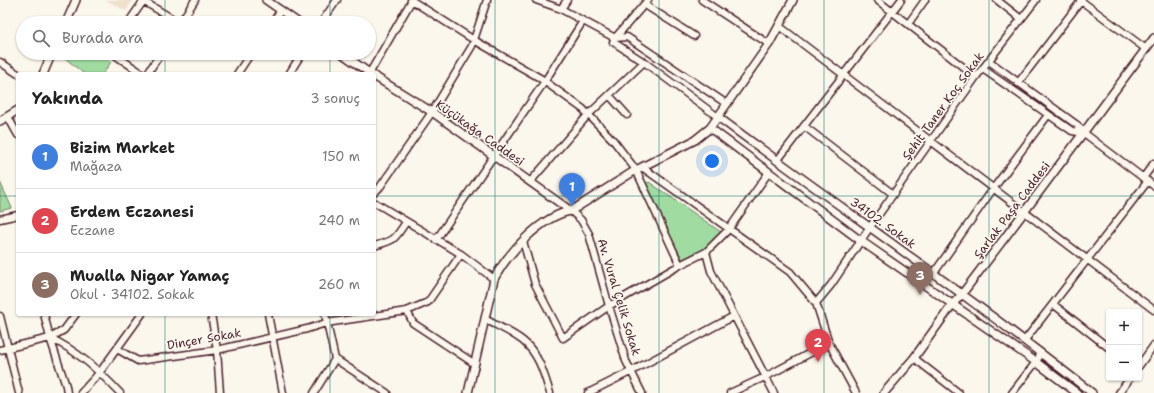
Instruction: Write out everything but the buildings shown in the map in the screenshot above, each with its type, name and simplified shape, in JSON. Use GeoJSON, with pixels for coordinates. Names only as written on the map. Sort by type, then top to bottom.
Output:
{"type":"FeatureCollection","features":[{"type":"Feature","properties":{"kind":"street"},"geometry":{"type":"LineString","coordinates":[[69,16],[76,0]]}},
{"type":"Feature","properties":{"kind":"street"},"geometry":{"type":"LineString","coordinates":[[185,16],[195,0]]}},
{"type":"Feature","properties":{"kind":"street"},"geometry":{"type":"LineString","coordinates":[[326,16],[337,0]]}},
{"type":"Feature","properties":{"kind":"street"},"geometry":{"type":"LineString","coordinates":[[372,72],[412,0],[474,40],[545,82],[583,109],[639,168],[790,272],[816,303],[829,343],[856,393]]}},
{"type":"Feature","properties":{"kind":"street"},"geometry":{"type":"LineString","coordinates":[[376,191],[432,112],[472,46],[487,0]]}},
{"type":"Feature","properties":{"kind":"street"},"geometry":{"type":"LineString","coordinates":[[536,0],[561,9],[615,38],[628,37],[727,104]]}},
{"type":"Feature","properties":{"kind":"street"},"geometry":{"type":"LineString","coordinates":[[561,9],[567,0]]}},
{"type":"Feature","properties":{"kind":"street"},"geometry":{"type":"LineString","coordinates":[[468,393],[494,279],[511,252],[551,218],[561,213],[571,211],[639,168],[690,143],[710,128],[768,44],[792,0]]}},
{"type":"Feature","properties":{"kind":"street"},"geometry":{"type":"LineString","coordinates":[[877,0],[976,77]]}},
{"type":"Feature","properties":{"kind":"street"},"geometry":{"type":"LineString","coordinates":[[777,161],[901,0]]}},
{"type":"Feature","properties":{"kind":"street"},"geometry":{"type":"LineString","coordinates":[[908,24],[925,0]]}},
{"type":"Feature","properties":{"kind":"street"},"geometry":{"type":"LineString","coordinates":[[997,0],[1021,19]]}},
{"type":"Feature","properties":{"kind":"street","name":"Şehit Taner Koç Sokak"},"geometry":{"type":"LineString","coordinates":[[816,303],[831,285],[976,77],[1036,0]]}},
{"type":"Feature","properties":{"kind":"street"},"geometry":{"type":"LineString","coordinates":[[1018,83],[1080,0],[1146,49]]}},
{"type":"Feature","properties":{"kind":"street"},"geometry":{"type":"LineString","coordinates":[[133,16],[144,1],[169,16]]}},
{"type":"Feature","properties":{"kind":"street"},"geometry":{"type":"LineString","coordinates":[[268,1],[289,16]]}},
{"type":"Feature","properties":{"kind":"street"},"geometry":{"type":"LineString","coordinates":[[705,1],[768,44]]}},
{"type":"Feature","properties":{"kind":"street"},"geometry":{"type":"LineString","coordinates":[[694,36],[646,3],[613,42],[644,62],[718,117]]}},
{"type":"Feature","properties":{"kind":"street"},"geometry":{"type":"LineString","coordinates":[[277,16],[281,10]]}},
{"type":"Feature","properties":{"kind":"street"},"geometry":{"type":"LineString","coordinates":[[436,240],[545,82],[583,21]]}},
{"type":"Feature","properties":{"kind":"street"},"geometry":{"type":"LineString","coordinates":[[779,26],[993,189],[1025,211],[1153,308]]}},
{"type":"Feature","properties":{"kind":"street","name":"Şarlak Paşa Caddesi"},"geometry":{"type":"LineString","coordinates":[[884,393],[914,358],[952,305],[1084,134],[1154,38]]}},
{"type":"Feature","properties":{"kind":"street"},"geometry":{"type":"LineString","coordinates":[[44,72],[49,60]]}},
{"type":"Feature","properties":{"kind":"street"},"geometry":{"type":"LineString","coordinates":[[122,60],[140,72]]}},
{"type":"Feature","properties":{"kind":"street"},"geometry":{"type":"LineString","coordinates":[[148,72],[156,60]]}},
{"type":"Feature","properties":{"kind":"street"},"geometry":{"type":"LineString","coordinates":[[238,72],[246,60]]}},
{"type":"Feature","properties":{"kind":"street"},"geometry":{"type":"LineString","coordinates":[[289,72],[297,60]]}},
{"type":"Feature","properties":{"kind":"street","name":"Küçükağa Caddesi"},"geometry":{"type":"LineString","coordinates":[[351,60],[368,72]]}},
{"type":"Feature","properties":{"kind":"street"},"geometry":{"type":"LineString","coordinates":[[989,61],[1077,126],[1084,134],[1154,186]]}},
{"type":"Feature","properties":{"kind":"street"},"geometry":{"type":"LineString","coordinates":[[0,62],[16,73]]}},
{"type":"Feature","properties":{"kind":"street"},"geometry":{"type":"LineString","coordinates":[[530,182],[588,115],[644,62]]}},
{"type":"Feature","properties":{"kind":"street"},"geometry":{"type":"LineString","coordinates":[[982,69],[1072,132],[1084,134]]}},
{"type":"Feature","properties":{"kind":"street","name":"Küçükağa Caddesi"},"geometry":{"type":"LineString","coordinates":[[376,77],[432,112],[493,157],[571,211]]}},
{"type":"Feature","properties":{"kind":"street"},"geometry":{"type":"LineString","coordinates":[[609,95],[627,115]]}},
{"type":"Feature","properties":{"kind":"street"},"geometry":{"type":"LineString","coordinates":[[0,121],[16,111]]}},
{"type":"Feature","properties":{"kind":"street"},"geometry":{"type":"LineString","coordinates":[[934,274],[993,189],[1048,115]]}},
{"type":"Feature","properties":{"kind":"street"},"geometry":{"type":"LineString","coordinates":[[8,117],[16,132]]}},
{"type":"Feature","properties":{"kind":"street","name":"34102. Sokak"},"geometry":{"type":"LineString","coordinates":[[718,117],[1025,340],[1092,393]]}},
{"type":"Feature","properties":{"kind":"street"},"geometry":{"type":"LineString","coordinates":[[804,126],[893,194]]}},
{"type":"Feature","properties":{"kind":"street"},"geometry":{"type":"LineString","coordinates":[[710,128],[861,241],[1036,362],[1078,393]]}},
{"type":"Feature","properties":{"kind":"street"},"geometry":{"type":"LineString","coordinates":[[1025,340],[1088,259],[1146,180],[1154,163]]}},
{"type":"Feature","properties":{"kind":"street"},"geometry":{"type":"LineString","coordinates":[[639,168],[680,264]]}},
{"type":"Feature","properties":{"kind":"street"},"geometry":{"type":"LineString","coordinates":[[523,241],[535,284],[563,338],[609,306],[680,264],[706,252],[729,229],[769,172]]}},
{"type":"Feature","properties":{"kind":"street"},"geometry":{"type":"LineString","coordinates":[[376,203],[461,254],[494,279]]}},
{"type":"Feature","properties":{"kind":"street","name":"Av. Vural Çelik Sokak"},"geometry":{"type":"LineString","coordinates":[[571,211],[581,220],[589,234],[626,360],[642,393]]}},
{"type":"Feature","properties":{"kind":"street"},"geometry":{"type":"LineString","coordinates":[[0,219],[16,215]]}},
{"type":"Feature","properties":{"kind":"street"},"geometry":{"type":"LineString","coordinates":[[376,245],[392,241],[406,222]]}},
{"type":"Feature","properties":{"kind":"street"},"geometry":{"type":"LineString","coordinates":[[706,252],[711,272],[774,393]]}},
{"type":"Feature","properties":{"kind":"street","name":"Dinçer Sokak"},"geometry":{"type":"LineString","coordinates":[[376,315],[407,311],[428,302],[461,254]]}},
{"type":"Feature","properties":{"kind":"street"},"geometry":{"type":"LineString","coordinates":[[1053,304],[1106,346]]}},
{"type":"Feature","properties":{"kind":"street"},"geometry":{"type":"LineString","coordinates":[[407,311],[413,323],[475,364]]}},
{"type":"Feature","properties":{"kind":"street"},"geometry":{"type":"LineString","coordinates":[[0,316],[19,393]]}},
{"type":"Feature","properties":{"kind":"street"},"geometry":{"type":"LineString","coordinates":[[44,316],[67,393]]}},
{"type":"Feature","properties":{"kind":"street"},"geometry":{"type":"LineString","coordinates":[[0,350],[50,338],[64,330],[74,316]]}},
{"type":"Feature","properties":{"kind":"street"},"geometry":{"type":"LineString","coordinates":[[81,393],[100,372],[141,316]]}},
{"type":"Feature","properties":{"kind":"street"},"geometry":{"type":"LineString","coordinates":[[211,316],[217,350],[220,393]]}},
{"type":"Feature","properties":{"kind":"street"},"geometry":{"type":"LineString","coordinates":[[268,316],[283,393]]}},
{"type":"Feature","properties":{"kind":"street"},"geometry":{"type":"LineString","coordinates":[[325,316],[335,359],[387,393]]}},
{"type":"Feature","properties":{"kind":"street","name":"Dinçer Sokak"},"geometry":{"type":"LineString","coordinates":[[117,349],[138,361],[217,350],[307,329],[326,322],[370,316]]}},
{"type":"Feature","properties":{"kind":"street"},"geometry":{"type":"LineString","coordinates":[[588,393],[734,316]]}},
{"type":"Feature","properties":{"kind":"street"},"geometry":{"type":"LineString","coordinates":[[485,319],[522,340],[532,350],[539,363],[550,393]]}},
{"type":"Feature","properties":{"kind":"street"},"geometry":{"type":"LineString","coordinates":[[50,338],[66,346],[100,372],[120,393]]}},
{"type":"Feature","properties":{"kind":"street"},"geometry":{"type":"LineString","coordinates":[[730,393],[765,377],[829,343]]}},
{"type":"Feature","properties":{"kind":"street"},"geometry":{"type":"LineString","coordinates":[[1142,362],[1154,345]]}},
{"type":"Feature","properties":{"kind":"street"},"geometry":{"type":"LineString","coordinates":[[1012,393],[1036,362],[1041,352]]}},
{"type":"Feature","properties":{"kind":"street"},"geometry":{"type":"LineString","coordinates":[[914,358],[959,393]]}},
{"type":"Feature","properties":{"kind":"street"},"geometry":{"type":"LineString","coordinates":[[314,393],[335,359]]}},
{"type":"Feature","properties":{"kind":"street"},"geometry":{"type":"LineString","coordinates":[[1119,393],[1128,381]]}},
{"type":"Feature","properties":{"kind":"shaded area"},"geometry":{"type":"Polygon","coordinates":[[[106,0],[133,0],[126,11],[106,0]]]}},
{"type":"Feature","properties":{"kind":"green space"},"geometry":{"type":"Polygon","coordinates":[[[67,60],[108,60],[111,62],[104,72],[82,72],[67,60]]]}},
{"type":"Feature","properties":{"kind":"green space"},"geometry":{"type":"Polygon","coordinates":[[[0,182],[12,208],[0,211],[0,182]]]}},
{"type":"Feature","properties":{"kind":"green space"},"geometry":{"type":"Polygon","coordinates":[[[649,182],[721,232],[704,249],[682,259],[645,184],[649,182]]]}},
{"type":"Feature","properties":{"kind":"place","name":"Bizim Market"},"geometry":{"type":"Point","coordinates":[572,206]}},
{"type":"Feature","properties":{"kind":"place","name":"Mualla Nigar Yamaç"},"geometry":{"type":"Point","coordinates":[920,295]}},
{"type":"Feature","properties":{"kind":"place","name":"Erdem Eczanesi"},"geometry":{"type":"Point","coordinates":[818,362]}}]}
